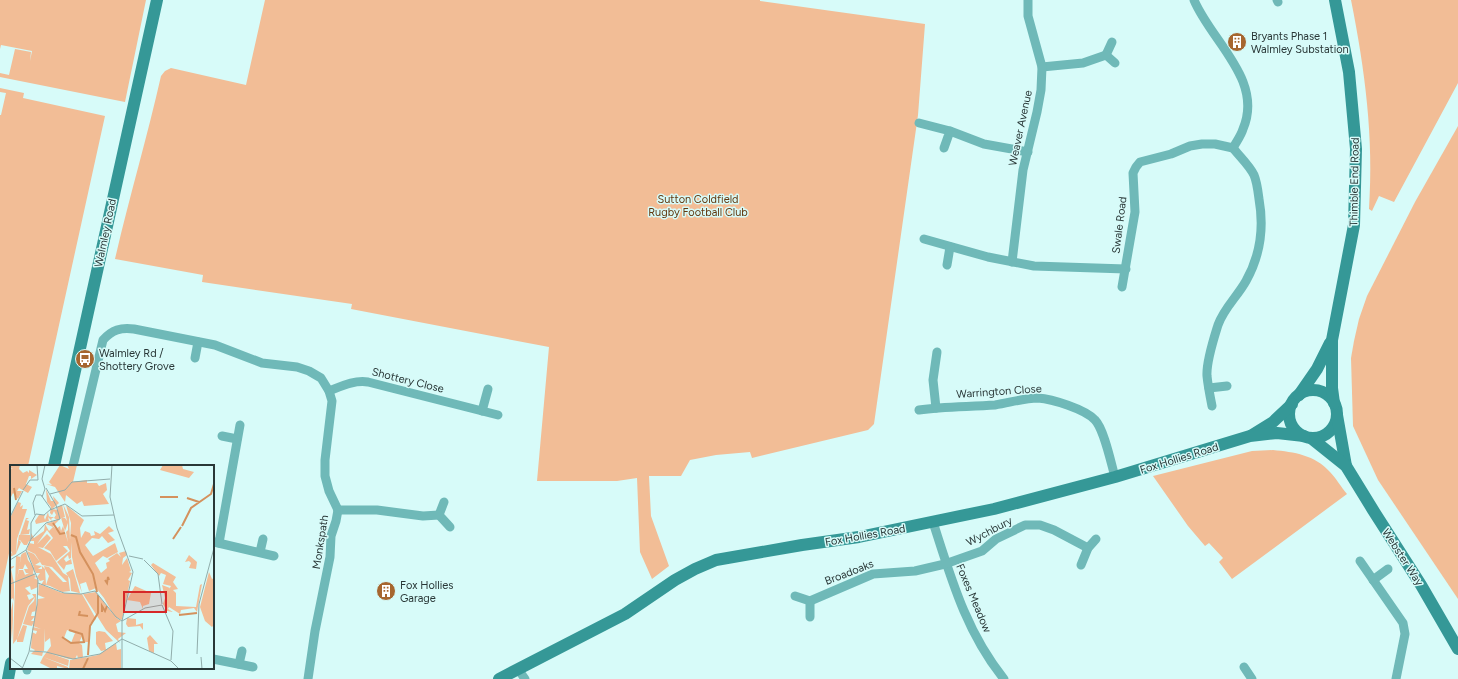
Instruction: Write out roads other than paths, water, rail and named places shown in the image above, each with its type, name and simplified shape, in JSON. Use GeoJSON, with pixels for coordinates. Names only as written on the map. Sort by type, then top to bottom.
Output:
{"type":"FeatureCollection","features":[{"type":"Feature","properties":{"kind":"street","name":"Walmley Road"},"geometry":{"type":"LineString","coordinates":[[54,465],[157,0]]}},
{"type":"Feature","properties":{"kind":"street","name":"Weaver Avenue"},"geometry":{"type":"LineString","coordinates":[[1012,262],[1023,170],[1041,90],[1042,67],[1028,16],[1028,0]]}},
{"type":"Feature","properties":{"kind":"street"},"geometry":{"type":"LineString","coordinates":[[1194,0],[1200,14],[1232,60],[1247,92],[1247,113],[1244,129],[1233,148],[1246,163],[1256,180],[1261,206],[1262,222],[1260,242],[1255,262],[1246,281],[1225,310],[1218,325],[1207,366],[1212,406]]}},
{"type":"Feature","properties":{"kind":"street","name":"Thimble End Road"},"geometry":{"type":"LineString","coordinates":[[1335,0],[1349,72],[1356,149],[1354,225],[1332,340],[1332,388],[1336,408]]}},
{"type":"Feature","properties":{"kind":"street"},"geometry":{"type":"LineString","coordinates":[[1042,67],[1083,63],[1106,55],[1112,42]]}},
{"type":"Feature","properties":{"kind":"street"},"geometry":{"type":"LineString","coordinates":[[1106,55],[1115,63]]}},
{"type":"Feature","properties":{"kind":"street"},"geometry":{"type":"LineString","coordinates":[[920,123],[950,131],[984,144],[1028,152]]}},
{"type":"Feature","properties":{"kind":"street"},"geometry":{"type":"LineString","coordinates":[[944,148],[950,131]]}},
{"type":"Feature","properties":{"kind":"street","name":"Swale Road"},"geometry":{"type":"LineString","coordinates":[[1122,287],[1135,212],[1133,173],[1140,162],[1171,154],[1190,146],[1202,144],[1215,144],[1233,148]]}},
{"type":"Feature","properties":{"kind":"street","name":"Swale Road"},"geometry":{"type":"LineString","coordinates":[[924,239],[988,257],[1034,266],[1126,270]]}},
{"type":"Feature","properties":{"kind":"street"},"geometry":{"type":"LineString","coordinates":[[947,265],[950,247]]}},
{"type":"Feature","properties":{"kind":"street"},"geometry":{"type":"LineString","coordinates":[[73,465],[103,340],[114,331],[125,328],[225,348],[262,363],[297,367],[310,371],[320,378],[329,391],[332,409],[325,460],[325,476],[329,491],[338,510]]}},
{"type":"Feature","properties":{"kind":"street","name":"Thimble End Road"},"geometry":{"type":"LineString","coordinates":[[1296,399],[1317,369],[1332,340]]}},
{"type":"Feature","properties":{"kind":"street"},"geometry":{"type":"LineString","coordinates":[[195,358],[198,342]]}},
{"type":"Feature","properties":{"kind":"street"},"geometry":{"type":"LineString","coordinates":[[936,408],[933,380],[937,352]]}},
{"type":"Feature","properties":{"kind":"street","name":"Shottery Close"},"geometry":{"type":"LineString","coordinates":[[329,391],[349,383],[361,381],[498,415]]}},
{"type":"Feature","properties":{"kind":"street"},"geometry":{"type":"LineString","coordinates":[[1209,388],[1228,386]]}},
{"type":"Feature","properties":{"kind":"street"},"geometry":{"type":"LineString","coordinates":[[482,410],[488,389]]}},
{"type":"Feature","properties":{"kind":"street"},"geometry":{"type":"LineString","coordinates":[[1317,391],[1327,395],[1336,408],[1334,425],[1327,434],[1318,438],[1307,437],[1296,430],[1291,422],[1290,412],[1296,399],[1306,392],[1317,391]]}},
{"type":"Feature","properties":{"kind":"street","name":"Warrington Close"},"geometry":{"type":"LineString","coordinates":[[919,410],[995,405],[1037,398],[1067,406],[1087,414],[1095,420],[1100,427],[1115,477]]}},
{"type":"Feature","properties":{"kind":"street","name":"Fox Hollies Road"},"geometry":{"type":"LineString","coordinates":[[1250,436],[1273,422],[1296,399]]}},
{"type":"Feature","properties":{"kind":"street","name":"Webster Way"},"geometry":{"type":"LineString","coordinates":[[1336,408],[1346,466],[1421,585],[1458,649]]}},
{"type":"Feature","properties":{"kind":"street"},"geometry":{"type":"LineString","coordinates":[[240,425],[216,542],[274,556]]}},
{"type":"Feature","properties":{"kind":"street","name":"Fox Hollies Road"},"geometry":{"type":"LineString","coordinates":[[499,679],[521,674],[625,614],[675,580],[716,560],[802,545],[860,537],[994,509],[1115,477],[1250,436],[1277,433],[1307,437]]}},
{"type":"Feature","properties":{"kind":"street"},"geometry":{"type":"LineString","coordinates":[[222,436],[237,439]]}},
{"type":"Feature","properties":{"kind":"street","name":"Webster Way"},"geometry":{"type":"LineString","coordinates":[[1307,437],[1346,466]]}},
{"type":"Feature","properties":{"kind":"street"},"geometry":{"type":"LineString","coordinates":[[444,502],[439,515],[450,527]]}},
{"type":"Feature","properties":{"kind":"street","name":"Monkspath"},"geometry":{"type":"LineString","coordinates":[[308,679],[315,631],[330,558],[331,536],[338,510],[378,510],[423,516],[439,515]]}},
{"type":"Feature","properties":{"kind":"street","name":"Foxes Meadow"},"geometry":{"type":"LineString","coordinates":[[933,522],[945,564],[967,619],[999,678]]}},
{"type":"Feature","properties":{"kind":"street","name":"Wychbury"},"geometry":{"type":"LineString","coordinates":[[945,564],[982,551],[996,539],[1025,525],[1040,525],[1054,530],[1088,548]]}},
{"type":"Feature","properties":{"kind":"street"},"geometry":{"type":"LineString","coordinates":[[260,552],[263,539]]}},
{"type":"Feature","properties":{"kind":"street"},"geometry":{"type":"LineString","coordinates":[[1081,565],[1088,548],[1096,539]]}},
{"type":"Feature","properties":{"kind":"street"},"geometry":{"type":"LineString","coordinates":[[1360,561],[1403,623],[1405,634],[1396,679]]}},
{"type":"Feature","properties":{"kind":"street","name":"Broadoaks"},"geometry":{"type":"LineString","coordinates":[[810,601],[873,574],[915,571],[945,564]]}},
{"type":"Feature","properties":{"kind":"street"},"geometry":{"type":"LineString","coordinates":[[1373,580],[1388,569]]}},
{"type":"Feature","properties":{"kind":"street"},"geometry":{"type":"LineString","coordinates":[[796,596],[810,601],[810,618]]}},
{"type":"Feature","properties":{"kind":"street"},"geometry":{"type":"LineString","coordinates":[[240,664],[242,651]]}},
{"type":"Feature","properties":{"kind":"street"},"geometry":{"type":"LineString","coordinates":[[214,659],[254,667]]}},
{"type":"Feature","properties":{"kind":"street"},"geometry":{"type":"LineString","coordinates":[[1244,667],[1252,679]]}},
{"type":"Feature","properties":{"kind":"street"},"geometry":{"type":"LineString","coordinates":[[8,679],[10,668]]}},
{"type":"Feature","properties":{"kind":"place","name":"Bryants Phase 1 Walmley Substation"},"geometry":{"type":"Point","coordinates":[1237,42]}},
{"type":"Feature","properties":{"kind":"place","name":"Walmley Rd / Shottery Grove"},"geometry":{"type":"Point","coordinates":[85,359]}},
{"type":"Feature","properties":{"kind":"place","name":"Fox Hollies Garage"},"geometry":{"type":"Point","coordinates":[386,591]}},
{"type":"Feature","properties":{"kind":"park label","name":"Sutton Coldfield Rugby Football Club"},"geometry":{"type":"Point","coordinates":[698,205]}}]}
